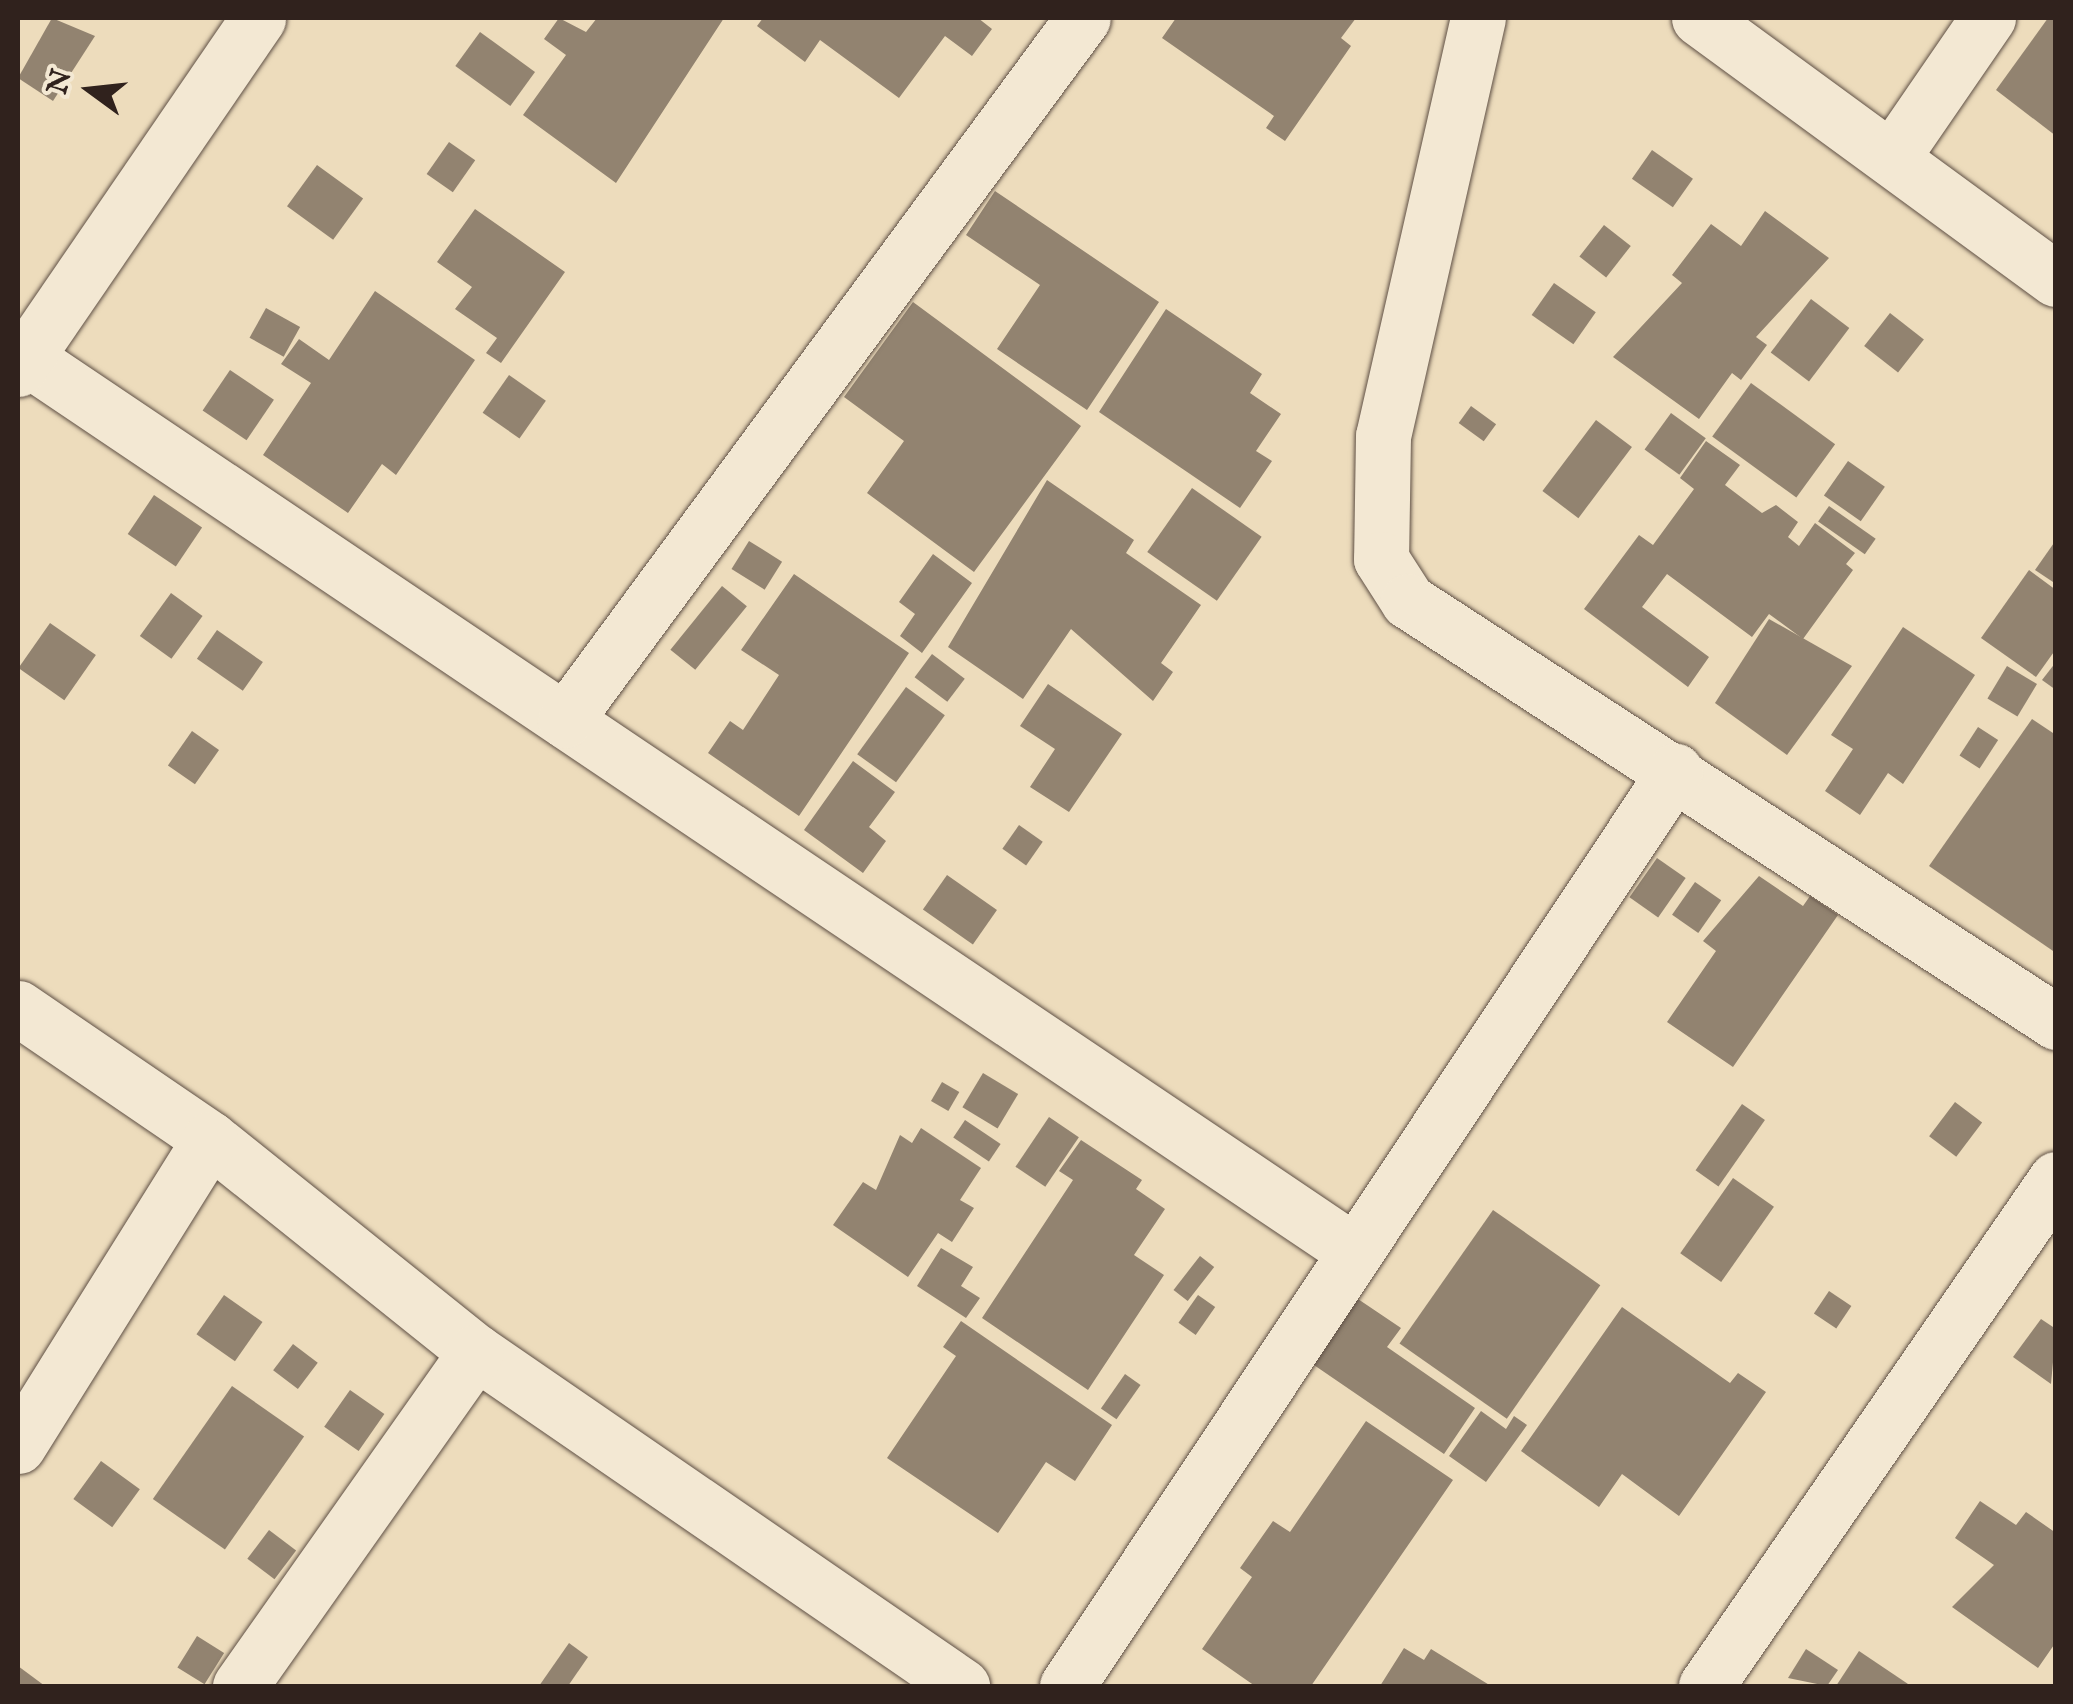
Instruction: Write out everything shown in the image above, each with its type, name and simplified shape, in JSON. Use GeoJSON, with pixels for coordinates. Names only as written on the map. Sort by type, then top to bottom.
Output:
{"type":"FeatureCollection","features":[{"type":"Feature","properties":{"kind":"street"},"geometry":{"type":"LineString","coordinates":[[258,18],[22,363],[565,720],[1350,1249]]}},
{"type":"Feature","properties":{"kind":"street"},"geometry":{"type":"LineString","coordinates":[[565,720],[1084,18]]}},
{"type":"Feature","properties":{"kind":"street"},"geometry":{"type":"LineString","coordinates":[[1478,18],[1383,436],[1381,559],[1408,601],[2056,1022]]}},
{"type":"Feature","properties":{"kind":"street"},"geometry":{"type":"LineString","coordinates":[[1699,18],[1893,156],[2056,279]]}},
{"type":"Feature","properties":{"kind":"street"},"geometry":{"type":"LineString","coordinates":[[1893,156],[1988,18]]}},
{"type":"Feature","properties":{"kind":"street"},"geometry":{"type":"LineString","coordinates":[[1067,1686],[1350,1249],[1674,772]]}},
{"type":"Feature","properties":{"kind":"street"},"geometry":{"type":"LineString","coordinates":[[18,1008],[210,1139],[476,1352],[891,1668],[962,1686]]}},
{"type":"Feature","properties":{"kind":"street"},"geometry":{"type":"LineString","coordinates":[[18,1446],[210,1139]]}},
{"type":"Feature","properties":{"kind":"street"},"geometry":{"type":"LineString","coordinates":[[1706,1686],[2056,1179]]}},
{"type":"Feature","properties":{"kind":"street"},"geometry":{"type":"LineString","coordinates":[[240,1686],[476,1352]]}},
{"type":"Feature","properties":{"kind":"building"},"geometry":{"type":"Polygon","coordinates":[[[52,18],[95,36],[53,101],[18,78],[52,18]]]}},
{"type":"Feature","properties":{"kind":"building"},"geometry":{"type":"Polygon","coordinates":[[[559,18],[586,32],[597,18],[724,18],[616,183],[523,115],[566,55],[544,39],[559,18]]]}},
{"type":"Feature","properties":{"kind":"building"},"geometry":{"type":"Polygon","coordinates":[[[763,18],[978,18],[992,29],[972,56],[945,36],[899,98],[820,40],[805,62],[757,26],[763,18]]]}},
{"type":"Feature","properties":{"kind":"building"},"geometry":{"type":"Polygon","coordinates":[[[1176,18],[1356,18],[1341,38],[1351,46],[1285,141],[1266,128],[1274,116],[1162,38],[1176,18]]]}},
{"type":"Feature","properties":{"kind":"building"},"geometry":{"type":"Polygon","coordinates":[[[2048,18],[2056,18],[2056,136],[1996,90],[2048,18]]]}},
{"type":"Feature","properties":{"kind":"building"},"geometry":{"type":"Polygon","coordinates":[[[480,32],[535,72],[510,106],[455,66],[480,32]]]}},
{"type":"Feature","properties":{"kind":"building"},"geometry":{"type":"Polygon","coordinates":[[[449,142],[475,160],[453,192],[427,174],[449,142]]]}},
{"type":"Feature","properties":{"kind":"building"},"geometry":{"type":"Polygon","coordinates":[[[1652,150],[1693,179],[1673,207],[1632,179],[1652,150]]]}},
{"type":"Feature","properties":{"kind":"building"},"geometry":{"type":"Polygon","coordinates":[[[317,165],[363,199],[333,240],[287,206],[317,165]]]}},
{"type":"Feature","properties":{"kind":"building"},"geometry":{"type":"Polygon","coordinates":[[[995,191],[1159,302],[1087,410],[997,349],[1040,285],[966,235],[995,191]]]}},
{"type":"Feature","properties":{"kind":"building"},"geometry":{"type":"Polygon","coordinates":[[[475,209],[565,272],[501,363],[486,353],[497,338],[455,309],[472,287],[437,262],[475,209]]]}},
{"type":"Feature","properties":{"kind":"building"},"geometry":{"type":"Polygon","coordinates":[[[1765,211],[1829,258],[1756,337],[1767,345],[1741,380],[1732,373],[1699,419],[1613,357],[1682,283],[1672,275],[1711,224],[1741,246],[1765,211]]]}},
{"type":"Feature","properties":{"kind":"building"},"geometry":{"type":"Polygon","coordinates":[[[1604,225],[1631,246],[1606,277],[1579,257],[1604,225]]]}},
{"type":"Feature","properties":{"kind":"building"},"geometry":{"type":"Polygon","coordinates":[[[1554,283],[1596,312],[1573,344],[1532,315],[1554,283]]]}},
{"type":"Feature","properties":{"kind":"building"},"geometry":{"type":"Polygon","coordinates":[[[375,291],[475,360],[396,475],[382,464],[348,513],[263,455],[311,383],[281,364],[299,339],[329,360],[375,291]]]}},
{"type":"Feature","properties":{"kind":"building"},"geometry":{"type":"Polygon","coordinates":[[[1811,299],[1849,328],[1809,381],[1771,353],[1811,299]]]}},
{"type":"Feature","properties":{"kind":"building"},"geometry":{"type":"Polygon","coordinates":[[[913,302],[1081,426],[974,572],[867,493],[904,441],[844,397],[913,302]]]}},
{"type":"Feature","properties":{"kind":"building"},"geometry":{"type":"Polygon","coordinates":[[[266,308],[300,327],[284,357],[250,338],[266,308]]]}},
{"type":"Feature","properties":{"kind":"building"},"geometry":{"type":"Polygon","coordinates":[[[1166,309],[1262,374],[1250,393],[1281,414],[1256,451],[1272,461],[1240,508],[1099,412],[1166,309]]]}},
{"type":"Feature","properties":{"kind":"building"},"geometry":{"type":"Polygon","coordinates":[[[1890,313],[1924,339],[1898,373],[1864,346],[1890,313]]]}},
{"type":"Feature","properties":{"kind":"building"},"geometry":{"type":"Polygon","coordinates":[[[230,370],[274,400],[247,440],[203,411],[230,370]]]}},
{"type":"Feature","properties":{"kind":"building"},"geometry":{"type":"Polygon","coordinates":[[[509,375],[546,401],[519,438],[483,413],[509,375]]]}},
{"type":"Feature","properties":{"kind":"building"},"geometry":{"type":"Polygon","coordinates":[[[1751,383],[1835,444],[1796,498],[1712,436],[1751,383]]]}},
{"type":"Feature","properties":{"kind":"building"},"geometry":{"type":"Polygon","coordinates":[[[1471,406],[1496,424],[1484,441],[1459,423],[1471,406]]]}},
{"type":"Feature","properties":{"kind":"building"},"geometry":{"type":"Polygon","coordinates":[[[1671,413],[1706,438],[1679,475],[1645,449],[1671,413]]]}},
{"type":"Feature","properties":{"kind":"building"},"geometry":{"type":"Polygon","coordinates":[[[1596,420],[1632,447],[1578,518],[1542,491],[1596,420]]]}},
{"type":"Feature","properties":{"kind":"building"},"geometry":{"type":"Polygon","coordinates":[[[1706,441],[1740,465],[1725,485],[1762,513],[1776,505],[1798,522],[1788,537],[1799,546],[1815,523],[1855,553],[1846,564],[1853,570],[1803,639],[1769,614],[1752,637],[1667,574],[1642,607],[1709,657],[1688,687],[1584,609],[1639,535],[1653,545],[1694,489],[1680,478],[1706,441]]]}},
{"type":"Feature","properties":{"kind":"building"},"geometry":{"type":"Polygon","coordinates":[[[1848,461],[1885,487],[1861,521],[1824,495],[1848,461]]]}},
{"type":"Feature","properties":{"kind":"building"},"geometry":{"type":"Polygon","coordinates":[[[1047,480],[1134,540],[1126,553],[1201,605],[1161,663],[1173,672],[1153,701],[1071,629],[1023,699],[948,647],[1047,480]]]}},
{"type":"Feature","properties":{"kind":"building"},"geometry":{"type":"Polygon","coordinates":[[[1192,488],[1262,537],[1217,601],[1147,552],[1192,488]]]}},
{"type":"Feature","properties":{"kind":"building"},"geometry":{"type":"Polygon","coordinates":[[[154,495],[202,527],[176,566],[128,534],[154,495]]]}},
{"type":"Feature","properties":{"kind":"building"},"geometry":{"type":"Polygon","coordinates":[[[1829,506],[1876,539],[1865,554],[1818,522],[1829,506]]]}},
{"type":"Feature","properties":{"kind":"building"},"geometry":{"type":"Polygon","coordinates":[[[2056,540],[2056,584],[2035,570],[2056,540]]]}},
{"type":"Feature","properties":{"kind":"building"},"geometry":{"type":"Polygon","coordinates":[[[749,541],[782,562],[765,590],[732,569],[749,541]]]}},
{"type":"Feature","properties":{"kind":"building"},"geometry":{"type":"Polygon","coordinates":[[[933,554],[972,583],[922,653],[900,636],[915,614],[899,602],[933,554]]]}},
{"type":"Feature","properties":{"kind":"building"},"geometry":{"type":"Polygon","coordinates":[[[2029,570],[2056,590],[2056,649],[2036,677],[1981,638],[2029,570]]]}},
{"type":"Feature","properties":{"kind":"building"},"geometry":{"type":"Polygon","coordinates":[[[794,574],[909,653],[799,816],[708,753],[730,721],[743,730],[779,675],[741,650],[794,574]]]}},
{"type":"Feature","properties":{"kind":"building"},"geometry":{"type":"Polygon","coordinates":[[[722,586],[747,606],[695,670],[670,650],[722,586]]]}},
{"type":"Feature","properties":{"kind":"building"},"geometry":{"type":"Polygon","coordinates":[[[171,593],[203,616],[171,659],[140,636],[171,593]]]}},
{"type":"Feature","properties":{"kind":"building"},"geometry":{"type":"Polygon","coordinates":[[[1769,619],[1852,666],[1787,755],[1715,703],[1769,619]]]}},
{"type":"Feature","properties":{"kind":"building"},"geometry":{"type":"Polygon","coordinates":[[[50,623],[96,655],[64,700],[18,668],[50,623]]]}},
{"type":"Feature","properties":{"kind":"building"},"geometry":{"type":"Polygon","coordinates":[[[1903,627],[1975,675],[1903,784],[1888,773],[1860,815],[1825,791],[1853,749],[1831,735],[1903,627]]]}},
{"type":"Feature","properties":{"kind":"building"},"geometry":{"type":"Polygon","coordinates":[[[217,630],[263,662],[243,691],[197,659],[217,630]]]}},
{"type":"Feature","properties":{"kind":"building"},"geometry":{"type":"Polygon","coordinates":[[[932,654],[965,679],[947,702],[915,677],[932,654]]]}},
{"type":"Feature","properties":{"kind":"building"},"geometry":{"type":"Polygon","coordinates":[[[2056,662],[2056,690],[2042,680],[2056,662]]]}},
{"type":"Feature","properties":{"kind":"building"},"geometry":{"type":"Polygon","coordinates":[[[2007,666],[2037,684],[2017,717],[1987,699],[2007,666]]]}},
{"type":"Feature","properties":{"kind":"building"},"geometry":{"type":"Polygon","coordinates":[[[1048,684],[1122,734],[1069,812],[1030,787],[1055,749],[1020,726],[1048,684]]]}},
{"type":"Feature","properties":{"kind":"building"},"geometry":{"type":"Polygon","coordinates":[[[906,687],[945,715],[896,782],[857,754],[906,687]]]}},
{"type":"Feature","properties":{"kind":"building"},"geometry":{"type":"Polygon","coordinates":[[[2032,719],[2056,735],[2056,953],[1929,866],[2032,719]]]}},
{"type":"Feature","properties":{"kind":"building"},"geometry":{"type":"Polygon","coordinates":[[[1978,727],[1998,740],[1980,769],[1959,756],[1978,727]]]}},
{"type":"Feature","properties":{"kind":"building"},"geometry":{"type":"Polygon","coordinates":[[[192,731],[219,750],[195,784],[168,765],[192,731]]]}},
{"type":"Feature","properties":{"kind":"building"},"geometry":{"type":"Polygon","coordinates":[[[853,761],[895,792],[869,827],[886,841],[863,873],[804,830],[853,761]]]}},
{"type":"Feature","properties":{"kind":"building"},"geometry":{"type":"Polygon","coordinates":[[[1019,825],[1043,842],[1026,865],[1002,849],[1019,825]]]}},
{"type":"Feature","properties":{"kind":"building"},"geometry":{"type":"Polygon","coordinates":[[[1657,858],[1686,878],[1658,917],[1629,897],[1657,858]]]}},
{"type":"Feature","properties":{"kind":"building"},"geometry":{"type":"Polygon","coordinates":[[[947,875],[997,910],[973,944],[923,909],[947,875]]]}},
{"type":"Feature","properties":{"kind":"building"},"geometry":{"type":"Polygon","coordinates":[[[1759,876],[1803,906],[1810,896],[1838,915],[1733,1067],[1667,1022],[1716,951],[1703,941],[1759,876]]]}},
{"type":"Feature","properties":{"kind":"building"},"geometry":{"type":"Polygon","coordinates":[[[1695,882],[1721,900],[1698,933],[1672,915],[1695,882]]]}},
{"type":"Feature","properties":{"kind":"building"},"geometry":{"type":"Polygon","coordinates":[[[983,1073],[1018,1094],[998,1128],[962,1107],[983,1073]]]}},
{"type":"Feature","properties":{"kind":"building"},"geometry":{"type":"Polygon","coordinates":[[[942,1082],[959,1092],[948,1111],[931,1101],[942,1082]]]}},
{"type":"Feature","properties":{"kind":"building"},"geometry":{"type":"Polygon","coordinates":[[[1955,1102],[1982,1122],[1956,1157],[1929,1136],[1955,1102]]]}},
{"type":"Feature","properties":{"kind":"building"},"geometry":{"type":"Polygon","coordinates":[[[1742,1104],[1765,1120],[1718,1186],[1696,1170],[1742,1104]]]}},
{"type":"Feature","properties":{"kind":"building"},"geometry":{"type":"Polygon","coordinates":[[[1049,1117],[1079,1137],[1045,1187],[1015,1167],[1049,1117]]]}},
{"type":"Feature","properties":{"kind":"building"},"geometry":{"type":"Polygon","coordinates":[[[965,1120],[1001,1144],[989,1161],[953,1137],[965,1120]]]}},
{"type":"Feature","properties":{"kind":"building"},"geometry":{"type":"Polygon","coordinates":[[[921,1128],[981,1168],[960,1200],[974,1208],[952,1242],[938,1233],[908,1277],[833,1225],[863,1182],[876,1190],[900,1135],[912,1143],[921,1128]]]}},
{"type":"Feature","properties":{"kind":"building"},"geometry":{"type":"Polygon","coordinates":[[[1081,1140],[1142,1180],[1136,1189],[1165,1209],[1134,1255],[1164,1275],[1088,1390],[982,1318],[1073,1180],[1059,1171],[1081,1140]]]}},
{"type":"Feature","properties":{"kind":"building"},"geometry":{"type":"Polygon","coordinates":[[[1733,1178],[1774,1207],[1721,1282],[1680,1253],[1733,1178]]]}},
{"type":"Feature","properties":{"kind":"building"},"geometry":{"type":"Polygon","coordinates":[[[1493,1210],[1600,1285],[1507,1419],[1400,1344],[1493,1210]]]}},
{"type":"Feature","properties":{"kind":"building"},"geometry":{"type":"Polygon","coordinates":[[[941,1248],[973,1267],[961,1286],[980,1298],[966,1318],[917,1286],[941,1248]]]}},
{"type":"Feature","properties":{"kind":"building"},"geometry":{"type":"Polygon","coordinates":[[[1200,1256],[1214,1267],[1188,1301],[1174,1290],[1200,1256]]]}},
{"type":"Feature","properties":{"kind":"building"},"geometry":{"type":"Polygon","coordinates":[[[1829,1291],[1851,1306],[1836,1328],[1814,1313],[1829,1291]]]}},
{"type":"Feature","properties":{"kind":"building"},"geometry":{"type":"Polygon","coordinates":[[[224,1295],[263,1322],[235,1361],[196,1334],[224,1295]]]}},
{"type":"Feature","properties":{"kind":"building"},"geometry":{"type":"Polygon","coordinates":[[[1198,1295],[1215,1307],[1196,1335],[1178,1323],[1198,1295]]]}},
{"type":"Feature","properties":{"kind":"building"},"geometry":{"type":"Polygon","coordinates":[[[1355,1297],[1401,1328],[1387,1347],[1475,1408],[1444,1454],[1311,1363],[1355,1297]]]}},
{"type":"Feature","properties":{"kind":"building"},"geometry":{"type":"Polygon","coordinates":[[[1622,1307],[1730,1383],[1738,1373],[1766,1392],[1679,1516],[1622,1474],[1599,1507],[1521,1451],[1622,1307]]]}},
{"type":"Feature","properties":{"kind":"building"},"geometry":{"type":"Polygon","coordinates":[[[2041,1319],[2056,1329],[2051,1384],[2013,1357],[2041,1319]]]}},
{"type":"Feature","properties":{"kind":"building"},"geometry":{"type":"Polygon","coordinates":[[[961,1321],[1112,1425],[1075,1481],[1046,1462],[998,1533],[887,1458],[956,1356],[943,1347],[961,1321]]]}},
{"type":"Feature","properties":{"kind":"building"},"geometry":{"type":"Polygon","coordinates":[[[293,1344],[318,1363],[298,1389],[273,1370],[293,1344]]]}},
{"type":"Feature","properties":{"kind":"building"},"geometry":{"type":"Polygon","coordinates":[[[1125,1374],[1141,1385],[1116,1419],[1101,1408],[1125,1374]]]}},
{"type":"Feature","properties":{"kind":"building"},"geometry":{"type":"Polygon","coordinates":[[[232,1386],[304,1436],[225,1550],[153,1499],[232,1386]]]}},
{"type":"Feature","properties":{"kind":"building"},"geometry":{"type":"Polygon","coordinates":[[[350,1390],[384,1414],[359,1451],[324,1427],[350,1390]]]}},
{"type":"Feature","properties":{"kind":"building"},"geometry":{"type":"Polygon","coordinates":[[[1481,1411],[1506,1429],[1514,1416],[1527,1425],[1486,1482],[1449,1456],[1481,1411]]]}},
{"type":"Feature","properties":{"kind":"building"},"geometry":{"type":"Polygon","coordinates":[[[1366,1421],[1453,1480],[1311,1686],[1255,1686],[1202,1649],[1252,1577],[1240,1568],[1273,1521],[1290,1532],[1366,1421]]]}},
{"type":"Feature","properties":{"kind":"building"},"geometry":{"type":"Polygon","coordinates":[[[101,1461],[140,1489],[112,1527],[73,1499],[101,1461]]]}},
{"type":"Feature","properties":{"kind":"building"},"geometry":{"type":"Polygon","coordinates":[[[1980,1501],[2016,1525],[2026,1512],[2056,1533],[2056,1642],[2038,1668],[1952,1607],[1994,1565],[1955,1538],[1980,1501]]]}},
{"type":"Feature","properties":{"kind":"building"},"geometry":{"type":"Polygon","coordinates":[[[269,1530],[296,1550],[274,1579],[247,1559],[269,1530]]]}},
{"type":"Feature","properties":{"kind":"building"},"geometry":{"type":"Polygon","coordinates":[[[197,1636],[224,1653],[205,1684],[177,1667],[197,1636]]]}},
{"type":"Feature","properties":{"kind":"building"},"geometry":{"type":"Polygon","coordinates":[[[569,1643],[588,1657],[568,1686],[539,1686],[569,1643]]]}},
{"type":"Feature","properties":{"kind":"building"},"geometry":{"type":"Polygon","coordinates":[[[1404,1648],[1424,1660],[1431,1649],[1491,1686],[1380,1686],[1404,1648]]]}},
{"type":"Feature","properties":{"kind":"building"},"geometry":{"type":"Polygon","coordinates":[[[1806,1649],[1838,1670],[1827,1686],[1788,1678],[1806,1649]]]}},
{"type":"Feature","properties":{"kind":"building"},"geometry":{"type":"Polygon","coordinates":[[[1859,1651],[1911,1686],[1836,1686],[1859,1651]]]}},
{"type":"Feature","properties":{"kind":"building"},"geometry":{"type":"Polygon","coordinates":[[[18,1666],[45,1686],[18,1686],[18,1666]]]}}]}
